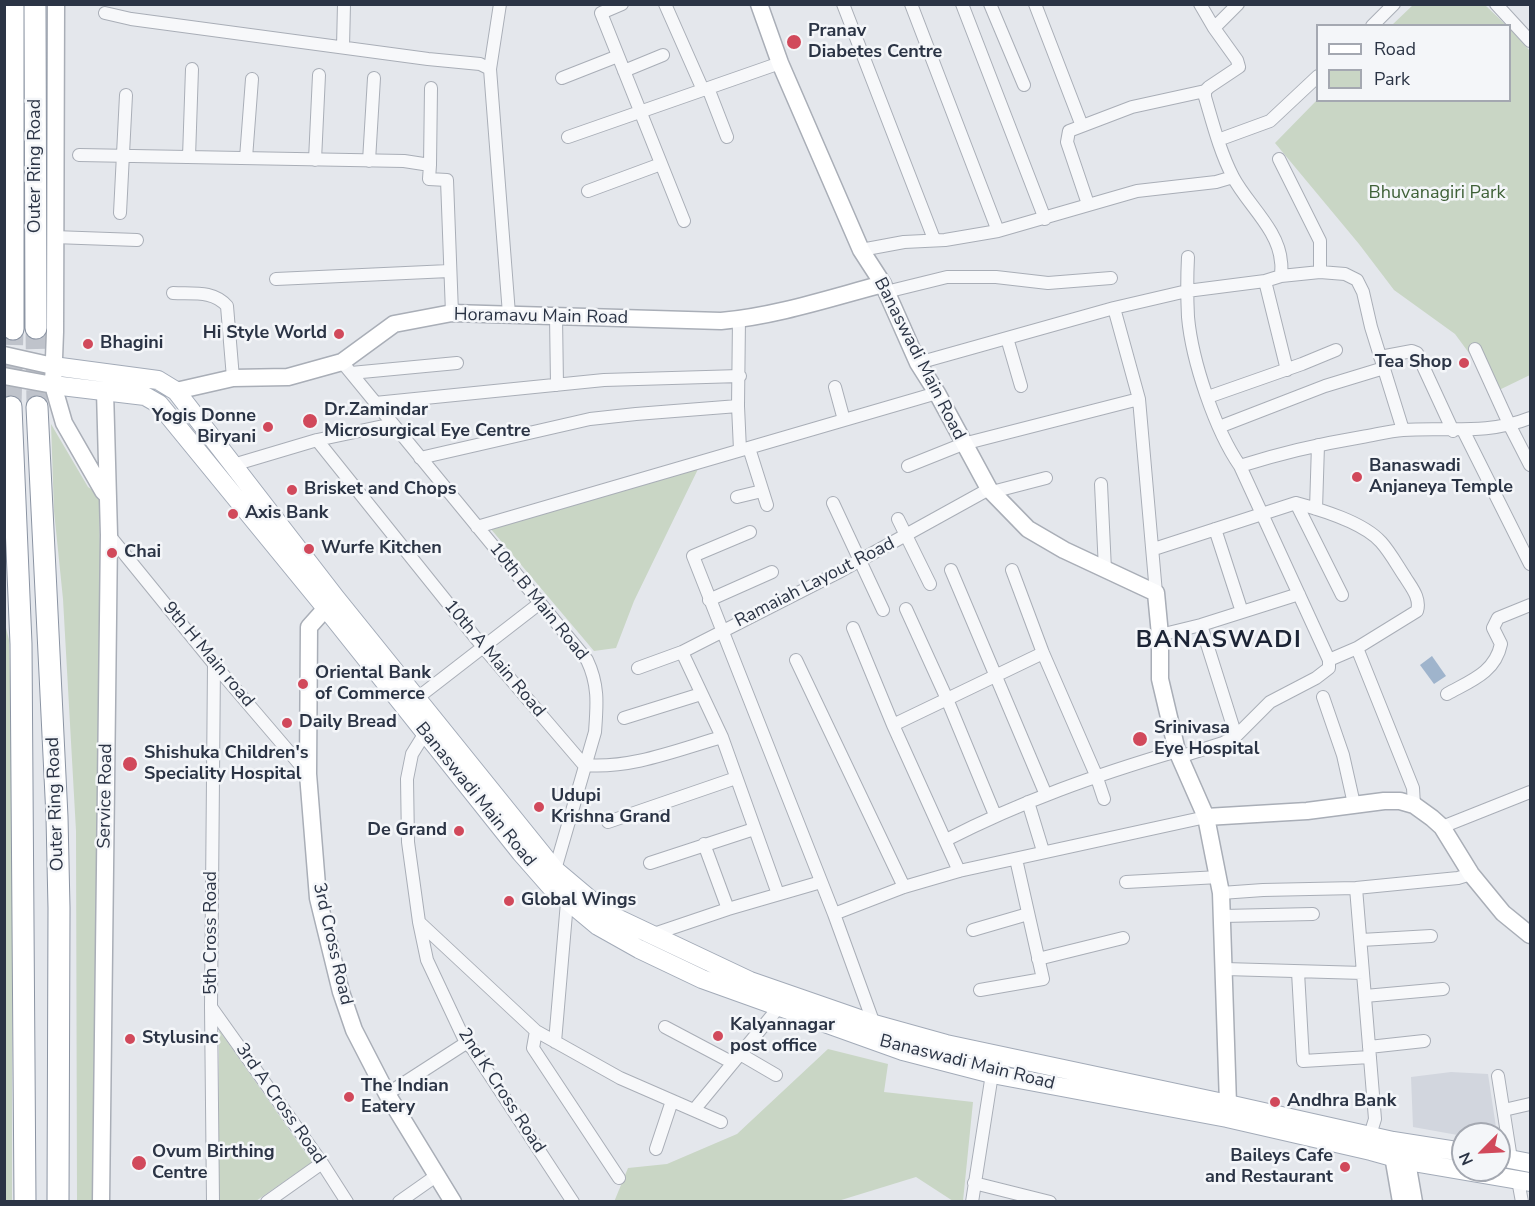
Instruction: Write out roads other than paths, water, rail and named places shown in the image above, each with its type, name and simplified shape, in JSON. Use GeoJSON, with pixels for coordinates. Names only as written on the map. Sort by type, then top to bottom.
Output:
{"type":"FeatureCollection","features":[{"type":"Feature","properties":{"kind":"highway","name":"Outer Ring Road"},"geometry":{"type":"LineString","coordinates":[[12,329],[14,4]]}},
{"type":"Feature","properties":{"kind":"highway","name":"Outer Ring Road"},"geometry":{"type":"LineString","coordinates":[[35,4],[36,328]]}},
{"type":"Feature","properties":{"kind":"highway","name":"Outer Ring Road"},"geometry":{"type":"LineString","coordinates":[[11,407],[21,634],[25,1202]]}},
{"type":"Feature","properties":{"kind":"highway","name":"Outer Ring Road"},"geometry":{"type":"LineString","coordinates":[[37,407],[57,826],[58,1202]]}},
{"type":"Feature","properties":{"kind":"main road","name":"Banaswadi Main Road"},"geometry":{"type":"LineString","coordinates":[[53,375],[158,380],[176,391],[233,465],[425,733],[521,853],[552,878],[606,913],[750,981],[872,1032],[903,1051],[992,1074],[1370,1143]]}},
{"type":"Feature","properties":{"kind":"main road","name":"Banaswadi Main Road"},"geometry":{"type":"LineString","coordinates":[[53,375],[105,391],[145,396],[159,404],[416,699],[552,878],[567,902],[598,926],[639,949],[702,979],[778,1007],[872,1032],[946,1044],[1228,1104],[1370,1143],[1524,1181]]}},
{"type":"Feature","properties":{"kind":"main road","name":"Banaswadi Main Road"},"geometry":{"type":"LineString","coordinates":[[1399,1150],[1451,1152]]}},
{"type":"Feature","properties":{"kind":"main road"},"geometry":{"type":"LineString","coordinates":[[1511,1159],[1530,1162]]}},
{"type":"Feature","properties":{"kind":"street"},"geometry":{"type":"LineString","coordinates":[[56,4],[53,375],[64,423],[108,497]]}},
{"type":"Feature","properties":{"kind":"street"},"geometry":{"type":"LineString","coordinates":[[343,47],[344,4]]}},
{"type":"Feature","properties":{"kind":"street"},"geometry":{"type":"LineString","coordinates":[[500,4],[490,69],[509,314]]}},
{"type":"Feature","properties":{"kind":"street"},"geometry":{"type":"LineString","coordinates":[[622,4],[601,13],[684,221]]}},
{"type":"Feature","properties":{"kind":"street"},"geometry":{"type":"LineString","coordinates":[[665,4],[728,137]]}},
{"type":"Feature","properties":{"kind":"street","name":"Banaswadi Main Road"},"geometry":{"type":"LineString","coordinates":[[759,4],[780,63],[861,250],[885,288],[918,363],[990,490],[1028,529],[1064,550],[1156,593]]}},
{"type":"Feature","properties":{"kind":"street"},"geometry":{"type":"LineString","coordinates":[[843,4],[934,239]]}},
{"type":"Feature","properties":{"kind":"street"},"geometry":{"type":"LineString","coordinates":[[911,4],[998,231]]}},
{"type":"Feature","properties":{"kind":"street"},"geometry":{"type":"LineString","coordinates":[[962,4],[1045,219]]}},
{"type":"Feature","properties":{"kind":"street"},"geometry":{"type":"LineString","coordinates":[[990,4],[1024,85]]}},
{"type":"Feature","properties":{"kind":"street"},"geometry":{"type":"LineString","coordinates":[[1035,4],[1082,126]]}},
{"type":"Feature","properties":{"kind":"street"},"geometry":{"type":"LineString","coordinates":[[1088,204],[1067,142],[1069,131],[1132,107],[1205,91],[1239,67],[1237,60],[1200,4]]}},
{"type":"Feature","properties":{"kind":"street"},"geometry":{"type":"LineString","coordinates":[[1214,28],[1227,18],[1238,4]]}},
{"type":"Feature","properties":{"kind":"street"},"geometry":{"type":"LineString","coordinates":[[1374,24],[1394,4]]}},
{"type":"Feature","properties":{"kind":"street"},"geometry":{"type":"LineString","coordinates":[[1496,4],[1529,37]]}},
{"type":"Feature","properties":{"kind":"street"},"geometry":{"type":"LineString","coordinates":[[105,13],[131,19],[480,64],[490,69]]}},
{"type":"Feature","properties":{"kind":"street"},"geometry":{"type":"LineString","coordinates":[[624,71],[663,55]]}},
{"type":"Feature","properties":{"kind":"street"},"geometry":{"type":"LineString","coordinates":[[562,78],[618,56]]}},
{"type":"Feature","properties":{"kind":"street"},"geometry":{"type":"LineString","coordinates":[[568,137],[780,63]]}},
{"type":"Feature","properties":{"kind":"street"},"geometry":{"type":"LineString","coordinates":[[189,157],[192,69]]}},
{"type":"Feature","properties":{"kind":"street"},"geometry":{"type":"LineString","coordinates":[[315,160],[319,75]]}},
{"type":"Feature","properties":{"kind":"street"},"geometry":{"type":"LineString","coordinates":[[1218,140],[1270,121],[1316,77]]}},
{"type":"Feature","properties":{"kind":"street"},"geometry":{"type":"LineString","coordinates":[[369,161],[374,78]]}},
{"type":"Feature","properties":{"kind":"street"},"geometry":{"type":"LineString","coordinates":[[246,158],[252,79]]}},
{"type":"Feature","properties":{"kind":"street"},"geometry":{"type":"LineString","coordinates":[[431,88],[429,178],[447,180],[452,313]]}},
{"type":"Feature","properties":{"kind":"street"},"geometry":{"type":"LineString","coordinates":[[1205,91],[1218,140],[1233,177],[1273,236],[1281,262],[1281,276]]}},
{"type":"Feature","properties":{"kind":"street"},"geometry":{"type":"LineString","coordinates":[[120,213],[126,95]]}},
{"type":"Feature","properties":{"kind":"street"},"geometry":{"type":"LineString","coordinates":[[80,155],[404,162],[430,165]]}},
{"type":"Feature","properties":{"kind":"street"},"geometry":{"type":"LineString","coordinates":[[1279,159],[1320,241],[1320,272]]}},
{"type":"Feature","properties":{"kind":"street"},"geometry":{"type":"LineString","coordinates":[[588,191],[662,164]]}},
{"type":"Feature","properties":{"kind":"street"},"geometry":{"type":"LineString","coordinates":[[861,250],[904,242],[945,240],[998,231],[1137,191],[1216,182],[1233,177]]}},
{"type":"Feature","properties":{"kind":"street"},"geometry":{"type":"LineString","coordinates":[[54,237],[137,240]]}},
{"type":"Feature","properties":{"kind":"street"},"geometry":{"type":"LineString","coordinates":[[946,840],[995,815],[1096,775],[1223,743],[1236,736],[1270,702],[1316,678],[1329,668],[1329,660],[1240,466],[1219,427],[1208,397],[1193,347],[1188,319],[1188,256]]}},
{"type":"Feature","properties":{"kind":"street"},"geometry":{"type":"LineString","coordinates":[[276,279],[449,271]]}},
{"type":"Feature","properties":{"kind":"street"},"geometry":{"type":"LineString","coordinates":[[918,363],[1114,308],[1187,291],[1265,281],[1281,276],[1320,272],[1345,274],[1357,280],[1363,292],[1403,430]]}},
{"type":"Feature","properties":{"kind":"street"},"geometry":{"type":"LineString","coordinates":[[885,288],[946,277],[996,277],[1048,283],[1111,278]]}},
{"type":"Feature","properties":{"kind":"street"},"geometry":{"type":"LineString","coordinates":[[1265,281],[1287,370]]}},
{"type":"Feature","properties":{"kind":"street","name":"Horamavu Main Road"},"geometry":{"type":"LineString","coordinates":[[176,391],[234,378],[288,377],[347,368],[394,324],[452,313],[722,321],[885,288]]}},
{"type":"Feature","properties":{"kind":"street"},"geometry":{"type":"LineString","coordinates":[[173,293],[211,294],[220,298],[227,306],[234,378]]}},
{"type":"Feature","properties":{"kind":"street"},"geometry":{"type":"LineString","coordinates":[[1114,308],[1139,399],[1154,549],[1160,635],[1160,679],[1178,754],[1206,817],[1220,885],[1225,969],[1228,1104]]}},
{"type":"Feature","properties":{"kind":"street"},"geometry":{"type":"LineString","coordinates":[[556,316],[557,385]]}},
{"type":"Feature","properties":{"kind":"street"},"geometry":{"type":"LineString","coordinates":[[739,319],[738,406],[744,449],[767,505]]}},
{"type":"Feature","properties":{"kind":"street"},"geometry":{"type":"LineString","coordinates":[[1007,338],[1021,386]]}},
{"type":"Feature","properties":{"kind":"street"},"geometry":{"type":"LineString","coordinates":[[1475,349],[1530,465]]}},
{"type":"Feature","properties":{"kind":"street"},"geometry":{"type":"LineString","coordinates":[[1208,397],[1287,370],[1336,350]]}},
{"type":"Feature","properties":{"kind":"street"},"geometry":{"type":"LineString","coordinates":[[1219,427],[1412,351],[1418,353],[1530,564]]}},
{"type":"Feature","properties":{"kind":"street"},"geometry":{"type":"LineString","coordinates":[[4,355],[53,375]]}},
{"type":"Feature","properties":{"kind":"street"},"geometry":{"type":"LineString","coordinates":[[347,368],[457,363]]}},
{"type":"Feature","properties":{"kind":"street","name":"10th B Main Road"},"geometry":{"type":"LineString","coordinates":[[347,368],[587,660],[595,676],[597,709],[594,732],[552,878]]}},
{"type":"Feature","properties":{"kind":"street"},"geometry":{"type":"LineString","coordinates":[[4,376],[53,375]]}},
{"type":"Feature","properties":{"kind":"street"},"geometry":{"type":"LineString","coordinates":[[375,403],[604,380],[740,376]]}},
{"type":"Feature","properties":{"kind":"street"},"geometry":{"type":"LineString","coordinates":[[834,387],[844,420]]}},
{"type":"Feature","properties":{"kind":"street","name":"Service Road"},"geometry":{"type":"LineString","coordinates":[[101,1202],[109,535],[105,391]]}},
{"type":"Feature","properties":{"kind":"street"},"geometry":{"type":"LineString","coordinates":[[477,527],[937,393]]}},
{"type":"Feature","properties":{"kind":"street"},"geometry":{"type":"LineString","coordinates":[[908,466],[963,444],[1139,399]]}},
{"type":"Feature","properties":{"kind":"street"},"geometry":{"type":"LineString","coordinates":[[420,458],[590,419],[738,406]]}},
{"type":"Feature","properties":{"kind":"street"},"geometry":{"type":"LineString","coordinates":[[1240,466],[1284,452],[1403,430],[1458,430],[1510,426],[1530,418]]}},
{"type":"Feature","properties":{"kind":"street"},"geometry":{"type":"LineString","coordinates":[[233,465],[317,440],[393,424]]}},
{"type":"Feature","properties":{"kind":"street","name":"10th A Main Road"},"geometry":{"type":"LineString","coordinates":[[317,440],[483,647],[584,765]]}},
{"type":"Feature","properties":{"kind":"street"},"geometry":{"type":"LineString","coordinates":[[1316,509],[1318,445]]}},
{"type":"Feature","properties":{"kind":"street","name":"Ramaiah Layout Road"},"geometry":{"type":"LineString","coordinates":[[638,668],[682,652],[859,561],[990,490],[1046,478]]}},
{"type":"Feature","properties":{"kind":"street"},"geometry":{"type":"LineString","coordinates":[[1101,484],[1105,570]]}},
{"type":"Feature","properties":{"kind":"street"},"geometry":{"type":"LineString","coordinates":[[737,497],[762,491]]}},
{"type":"Feature","properties":{"kind":"street"},"geometry":{"type":"LineString","coordinates":[[833,503],[883,610]]}},
{"type":"Feature","properties":{"kind":"street"},"geometry":{"type":"LineString","coordinates":[[1154,549],[1296,503],[1369,530],[1382,543],[1415,593],[1419,605],[1417,611],[1357,648],[1329,660]]}},
{"type":"Feature","properties":{"kind":"street"},"geometry":{"type":"LineString","coordinates":[[1296,503],[1342,595]]}},
{"type":"Feature","properties":{"kind":"street"},"geometry":{"type":"LineString","coordinates":[[898,519],[930,584]]}},
{"type":"Feature","properties":{"kind":"street"},"geometry":{"type":"LineString","coordinates":[[1215,530],[1242,612]]}},
{"type":"Feature","properties":{"kind":"street"},"geometry":{"type":"LineString","coordinates":[[750,532],[693,556],[834,914],[872,1032]]}},
{"type":"Feature","properties":{"kind":"street","name":"9th H Main road"},"geometry":{"type":"LineString","coordinates":[[109,535],[214,664],[308,774]]}},
{"type":"Feature","properties":{"kind":"street"},"geometry":{"type":"LineString","coordinates":[[951,570],[1046,795]]}},
{"type":"Feature","properties":{"kind":"street"},"geometry":{"type":"LineString","coordinates":[[1011,570],[1104,799]]}},
{"type":"Feature","properties":{"kind":"street"},"geometry":{"type":"LineString","coordinates":[[709,600],[772,572]]}},
{"type":"Feature","properties":{"kind":"street"},"geometry":{"type":"LineString","coordinates":[[1160,635],[1201,625],[1299,594]]}},
{"type":"Feature","properties":{"kind":"street","name":"3rd Cross Road"},"geometry":{"type":"LineString","coordinates":[[330,602],[309,627],[308,774],[318,898],[341,992],[354,1030],[387,1094],[453,1202]]}},
{"type":"Feature","properties":{"kind":"street"},"geometry":{"type":"LineString","coordinates":[[416,699],[540,603]]}},
{"type":"Feature","properties":{"kind":"street"},"geometry":{"type":"LineString","coordinates":[[1447,694],[1480,676],[1497,659],[1501,644],[1493,628],[1498,618],[1530,604]]}},
{"type":"Feature","properties":{"kind":"street"},"geometry":{"type":"LineString","coordinates":[[906,609],[947,699],[995,815]]}},
{"type":"Feature","properties":{"kind":"street"},"geometry":{"type":"LineString","coordinates":[[1201,625],[1236,736]]}},
{"type":"Feature","properties":{"kind":"street"},"geometry":{"type":"LineString","coordinates":[[853,628],[893,725],[959,871]]}},
{"type":"Feature","properties":{"kind":"street"},"geometry":{"type":"LineString","coordinates":[[1357,648],[1413,788],[1414,805]]}},
{"type":"Feature","properties":{"kind":"street"},"geometry":{"type":"LineString","coordinates":[[682,652],[722,737],[778,894]]}},
{"type":"Feature","properties":{"kind":"street"},"geometry":{"type":"LineString","coordinates":[[893,725],[1043,653]]}},
{"type":"Feature","properties":{"kind":"street"},"geometry":{"type":"LineString","coordinates":[[796,660],[904,887]]}},
{"type":"Feature","properties":{"kind":"street","name":"5th Cross Road"},"geometry":{"type":"LineString","coordinates":[[213,1202],[211,1007],[214,664]]}},
{"type":"Feature","properties":{"kind":"street"},"geometry":{"type":"LineString","coordinates":[[624,718],[701,694]]}},
{"type":"Feature","properties":{"kind":"street"},"geometry":{"type":"LineString","coordinates":[[1323,697],[1343,755],[1354,804]]}},
{"type":"Feature","properties":{"kind":"street","name":"2nd K Cross Road"},"geometry":{"type":"LineString","coordinates":[[425,733],[412,754],[407,779],[408,842],[419,922],[427,960],[466,1043],[472,1048],[573,1202]]}},
{"type":"Feature","properties":{"kind":"street"},"geometry":{"type":"LineString","coordinates":[[584,765],[602,767],[625,764],[722,737]]}},
{"type":"Feature","properties":{"kind":"street"},"geometry":{"type":"LineString","coordinates":[[608,822],[736,778]]}},
{"type":"Feature","properties":{"kind":"street"},"geometry":{"type":"LineString","coordinates":[[1442,827],[1530,792]]}},
{"type":"Feature","properties":{"kind":"street"},"geometry":{"type":"LineString","coordinates":[[834,914],[904,887],[959,871],[1206,817],[1400,801],[1414,805],[1442,827],[1471,874],[1503,912],[1530,935]]}},
{"type":"Feature","properties":{"kind":"street"},"geometry":{"type":"LineString","coordinates":[[1028,802],[1043,851]]}},
{"type":"Feature","properties":{"kind":"street"},"geometry":{"type":"LineString","coordinates":[[650,863],[754,829]]}},
{"type":"Feature","properties":{"kind":"street"},"geometry":{"type":"LineString","coordinates":[[704,844],[728,909]]}},
{"type":"Feature","properties":{"kind":"street"},"geometry":{"type":"LineString","coordinates":[[980,990],[1043,979],[1016,859]]}},
{"type":"Feature","properties":{"kind":"street"},"geometry":{"type":"LineString","coordinates":[[1126,882],[1220,885],[1263,890],[1356,888],[1458,878],[1471,874]]}},
{"type":"Feature","properties":{"kind":"street"},"geometry":{"type":"LineString","coordinates":[[654,934],[728,909],[821,882]]}},
{"type":"Feature","properties":{"kind":"street"},"geometry":{"type":"LineString","coordinates":[[1356,888],[1375,1119],[1370,1143]]}},
{"type":"Feature","properties":{"kind":"street"},"geometry":{"type":"LineString","coordinates":[[555,1042],[567,902]]}},
{"type":"Feature","properties":{"kind":"street"},"geometry":{"type":"LineString","coordinates":[[973,930],[1028,914]]}},
{"type":"Feature","properties":{"kind":"street"},"geometry":{"type":"LineString","coordinates":[[1223,916],[1313,914]]}},
{"type":"Feature","properties":{"kind":"street"},"geometry":{"type":"LineString","coordinates":[[419,922],[536,1030],[620,1078],[721,1122]]}},
{"type":"Feature","properties":{"kind":"street"},"geometry":{"type":"LineString","coordinates":[[1361,940],[1431,936]]}},
{"type":"Feature","properties":{"kind":"street"},"geometry":{"type":"LineString","coordinates":[[1038,959],[1123,938]]}},
{"type":"Feature","properties":{"kind":"street"},"geometry":{"type":"LineString","coordinates":[[1225,969],[1363,973]]}},
{"type":"Feature","properties":{"kind":"street"},"geometry":{"type":"LineString","coordinates":[[1298,972],[1303,1061],[1370,1052],[1424,1041]]}},
{"type":"Feature","properties":{"kind":"street"},"geometry":{"type":"LineString","coordinates":[[1365,996],[1443,988]]}},
{"type":"Feature","properties":{"kind":"street","name":"3rd A Cross Road"},"geometry":{"type":"LineString","coordinates":[[211,1007],[322,1163],[347,1202]]}},
{"type":"Feature","properties":{"kind":"street"},"geometry":{"type":"LineString","coordinates":[[694,1110],[778,1007]]}},
{"type":"Feature","properties":{"kind":"street"},"geometry":{"type":"LineString","coordinates":[[665,1027],[776,1075]]}},
{"type":"Feature","properties":{"kind":"street"},"geometry":{"type":"LineString","coordinates":[[536,1030],[533,1048],[619,1178]]}},
{"type":"Feature","properties":{"kind":"street"},"geometry":{"type":"LineString","coordinates":[[387,1094],[466,1043]]}},
{"type":"Feature","properties":{"kind":"street"},"geometry":{"type":"LineString","coordinates":[[972,1202],[992,1074]]}},
{"type":"Feature","properties":{"kind":"street"},"geometry":{"type":"LineString","coordinates":[[1498,1076],[1504,1122]]}},
{"type":"Feature","properties":{"kind":"street"},"geometry":{"type":"LineString","coordinates":[[656,1149],[672,1101]]}},
{"type":"Feature","properties":{"kind":"street"},"geometry":{"type":"LineString","coordinates":[[1504,1110],[1530,1104]]}},
{"type":"Feature","properties":{"kind":"street"},"geometry":{"type":"LineString","coordinates":[[1399,1150],[1401,1202]]}},
{"type":"Feature","properties":{"kind":"street"},"geometry":{"type":"LineString","coordinates":[[1399,1150],[1414,1202]]}},
{"type":"Feature","properties":{"kind":"street"},"geometry":{"type":"LineString","coordinates":[[267,1202],[322,1163]]}},
{"type":"Feature","properties":{"kind":"street"},"geometry":{"type":"LineString","coordinates":[[399,1202],[436,1176]]}},
{"type":"Feature","properties":{"kind":"street"},"geometry":{"type":"LineString","coordinates":[[1522,1202],[1524,1181]]}},
{"type":"Feature","properties":{"kind":"street"},"geometry":{"type":"LineString","coordinates":[[974,1182],[1029,1199],[1050,1202]]}},
{"type":"Feature","properties":{"kind":"water"},"geometry":{"type":"Polygon","coordinates":[[[1432,656],[1446,676],[1434,684],[1420,665],[1432,656]]]}},
{"type":"Feature","properties":{"kind":"tunnel"},"geometry":{"type":"LineString","coordinates":[[36,328],[37,407]]}},
{"type":"Feature","properties":{"kind":"tunnel"},"geometry":{"type":"LineString","coordinates":[[11,407],[13,329]]}},
{"type":"Feature","properties":{"kind":"place","name":"Pranav Diabetes Centre"},"geometry":{"type":"Point","coordinates":[794,42]}},
{"type":"Feature","properties":{"kind":"place","name":"Hi Style World"},"geometry":{"type":"Point","coordinates":[339,334]}},
{"type":"Feature","properties":{"kind":"place","name":"Bhagini"},"geometry":{"type":"Point","coordinates":[88,344]}},
{"type":"Feature","properties":{"kind":"place","name":"Tea Shop"},"geometry":{"type":"Point","coordinates":[1464,363]}},
{"type":"Feature","properties":{"kind":"place","name":"Dr.Zamindar Microsurgical Eye Centre"},"geometry":{"type":"Point","coordinates":[310,421]}},
{"type":"Feature","properties":{"kind":"place","name":"Yogis Donne Biryani"},"geometry":{"type":"Point","coordinates":[268,427]}},
{"type":"Feature","properties":{"kind":"place","name":"Banaswadi Anjaneya Temple"},"geometry":{"type":"Point","coordinates":[1357,477]}},
{"type":"Feature","properties":{"kind":"place","name":"Brisket and Chops"},"geometry":{"type":"Point","coordinates":[292,490]}},
{"type":"Feature","properties":{"kind":"place","name":"Axis Bank"},"geometry":{"type":"Point","coordinates":[233,514]}},
{"type":"Feature","properties":{"kind":"place","name":"Wurfe Kitchen"},"geometry":{"type":"Point","coordinates":[309,549]}},
{"type":"Feature","properties":{"kind":"place","name":"Chai"},"geometry":{"type":"Point","coordinates":[112,553]}},
{"type":"Feature","properties":{"kind":"place","name":"Oriental Bank of Commerce"},"geometry":{"type":"Point","coordinates":[303,684]}},
{"type":"Feature","properties":{"kind":"place","name":"Daily Bread"},"geometry":{"type":"Point","coordinates":[287,723]}},
{"type":"Feature","properties":{"kind":"place","name":"Srinivasa Eye Hospital"},"geometry":{"type":"Point","coordinates":[1140,739]}},
{"type":"Feature","properties":{"kind":"place","name":"Shishuka Children's Speciality Hospital"},"geometry":{"type":"Point","coordinates":[130,764]}},
{"type":"Feature","properties":{"kind":"place","name":"Udupi Krishna Grand"},"geometry":{"type":"Point","coordinates":[539,807]}},
{"type":"Feature","properties":{"kind":"place","name":"De Grand"},"geometry":{"type":"Point","coordinates":[459,831]}},
{"type":"Feature","properties":{"kind":"place","name":"Global Wings"},"geometry":{"type":"Point","coordinates":[509,901]}},
{"type":"Feature","properties":{"kind":"place","name":"Kalyannagar post office"},"geometry":{"type":"Point","coordinates":[718,1036]}},
{"type":"Feature","properties":{"kind":"place","name":"Stylusinc"},"geometry":{"type":"Point","coordinates":[130,1039]}},
{"type":"Feature","properties":{"kind":"place","name":"The Indian Eatery"},"geometry":{"type":"Point","coordinates":[349,1097]}},
{"type":"Feature","properties":{"kind":"place","name":"Andhra Bank"},"geometry":{"type":"Point","coordinates":[1275,1102]}},
{"type":"Feature","properties":{"kind":"place","name":"Ovum Birthing Centre"},"geometry":{"type":"Point","coordinates":[139,1163]}},
{"type":"Feature","properties":{"kind":"place","name":"Baileys Cafe and Restaurant"},"geometry":{"type":"Point","coordinates":[1345,1167]}},
{"type":"Feature","properties":{"kind":"district","name":"BANASWADI"},"geometry":{"type":"Point","coordinates":[1219,641]}},
{"type":"Feature","properties":{"kind":"park label","name":"Bhuvanagiri Park"},"geometry":{"type":"Point","coordinates":[1437,194]}}]}
